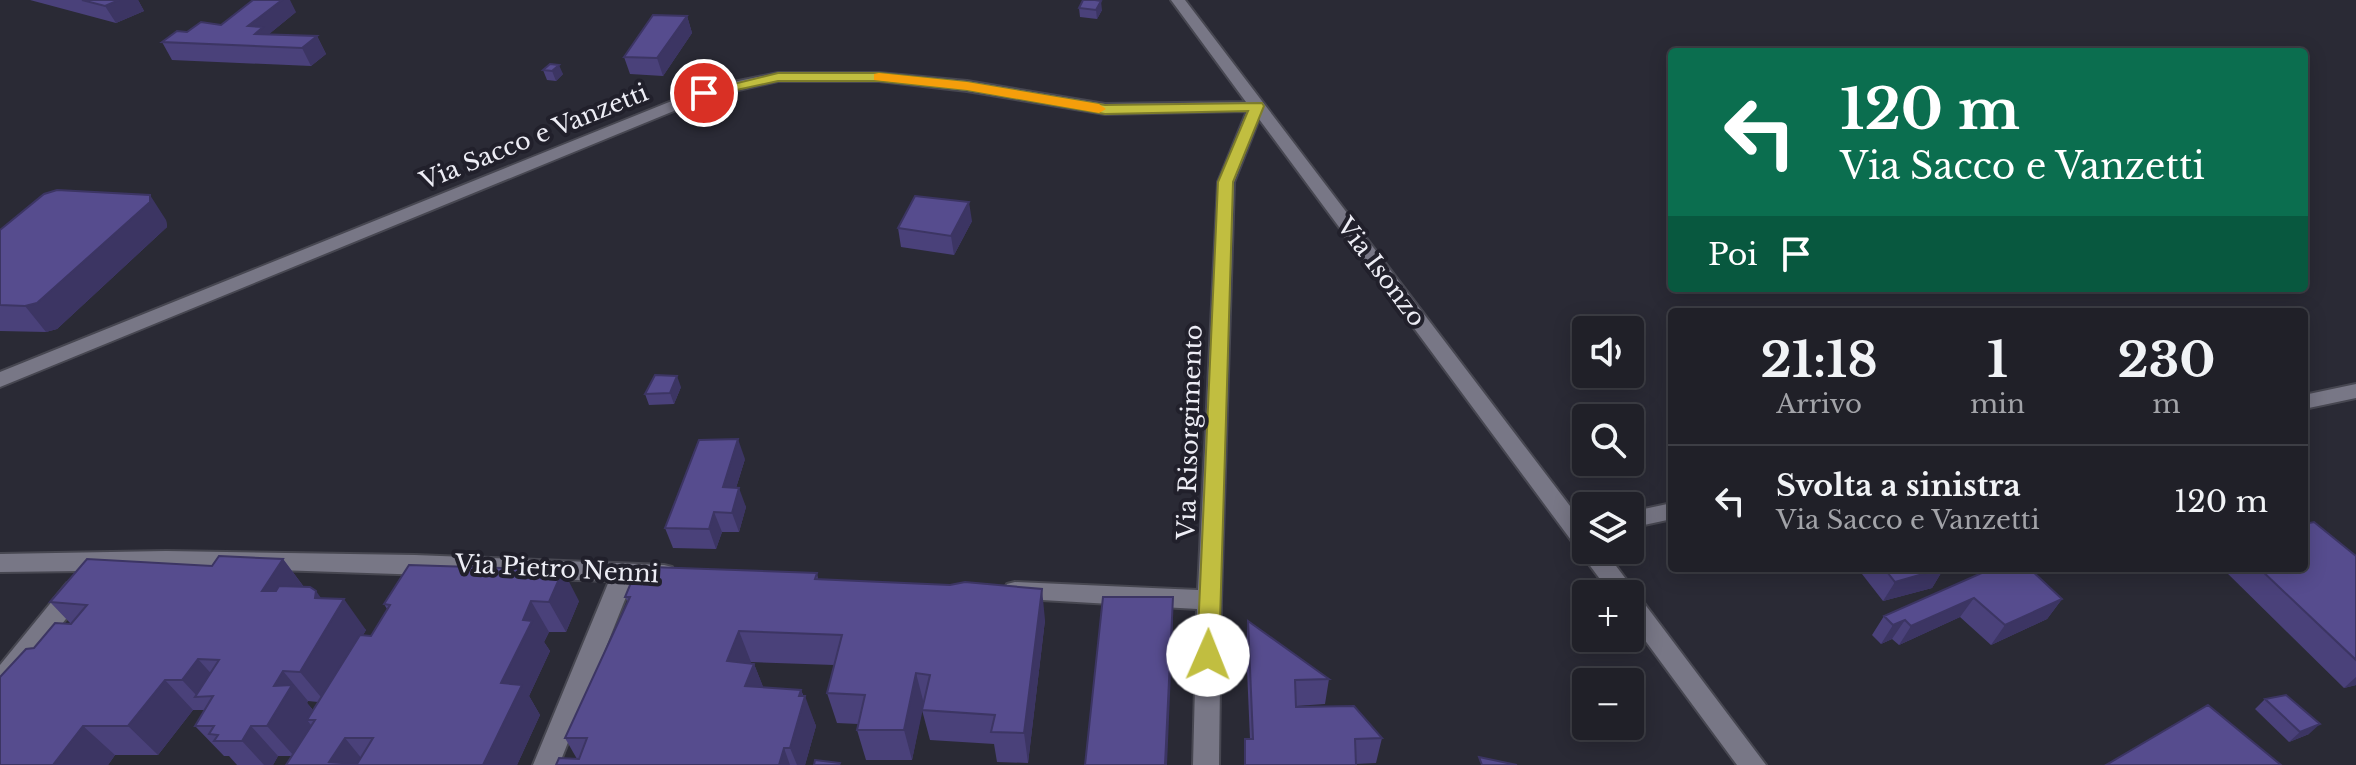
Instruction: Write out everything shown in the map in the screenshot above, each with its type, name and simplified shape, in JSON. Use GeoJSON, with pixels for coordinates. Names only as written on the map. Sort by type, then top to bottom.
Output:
{"type":"FeatureCollection","features":[{"type":"Feature","properties":{"kind":"street","name":"Via Isonzo"},"geometry":{"type":"LineString","coordinates":[[1178,0],[1572,522]]}},
{"type":"Feature","properties":{"kind":"street","name":"Via Sacco e Vanzetti"},"geometry":{"type":"LineString","coordinates":[[0,380],[704,93],[778,77],[879,77],[967,86],[1105,109],[1257,106]]}},
{"type":"Feature","properties":{"kind":"street","name":"Via Risorgimento"},"geometry":{"type":"LineString","coordinates":[[1206,765],[1209,600],[1226,182],[1257,106]]}},
{"type":"Feature","properties":{"kind":"street"},"geometry":{"type":"LineString","coordinates":[[2308,401],[2356,391]]}},
{"type":"Feature","properties":{"kind":"street"},"geometry":{"type":"LineString","coordinates":[[1644,517],[1668,512]]}},
{"type":"Feature","properties":{"kind":"street"},"geometry":{"type":"LineString","coordinates":[[0,684],[100,559]]}},
{"type":"Feature","properties":{"kind":"street","name":"Via Pietro Nenni"},"geometry":{"type":"LineString","coordinates":[[0,563],[100,559],[359,560],[687,576]]}},
{"type":"Feature","properties":{"kind":"street"},"geometry":{"type":"LineString","coordinates":[[546,765],[624,573]]}},
{"type":"Feature","properties":{"kind":"street"},"geometry":{"type":"LineString","coordinates":[[988,589],[1209,600]]}},
{"type":"Feature","properties":{"kind":"street"},"geometry":{"type":"LineString","coordinates":[[1644,621],[1753,765]]}},
{"type":"Feature","properties":{"kind":"building"},"geometry":{"type":"Polygon","coordinates":[[[82,0],[119,0],[105,6],[82,0]]]}},
{"type":"Feature","properties":{"kind":"building"},"geometry":{"type":"Polygon","coordinates":[[[253,0],[282,0],[248,26],[263,27],[255,34],[317,36],[302,48],[162,42],[177,31],[187,32],[201,22],[221,25],[253,0]]]}},
{"type":"Feature","properties":{"kind":"building"},"geometry":{"type":"Polygon","coordinates":[[[1083,0],[1101,1],[1096,10],[1079,8],[1083,0]]]}},
{"type":"Feature","properties":{"kind":"building"},"geometry":{"type":"Polygon","coordinates":[[[653,15],[687,16],[657,58],[624,57],[653,15]]]}},
{"type":"Feature","properties":{"kind":"building"},"geometry":{"type":"Polygon","coordinates":[[[550,64],[559,65],[552,71],[543,70],[550,64]]]}},
{"type":"Feature","properties":{"kind":"building"},"geometry":{"type":"Polygon","coordinates":[[[57,190],[150,195],[150,202],[37,303],[0,305],[0,230],[44,194],[57,190]]]}},
{"type":"Feature","properties":{"kind":"building"},"geometry":{"type":"Polygon","coordinates":[[[915,196],[969,202],[951,236],[898,228],[915,196]]]}},
{"type":"Feature","properties":{"kind":"building"},"geometry":{"type":"Polygon","coordinates":[[[655,375],[677,376],[670,393],[645,394],[655,375]]]}},
{"type":"Feature","properties":{"kind":"building"},"geometry":{"type":"Polygon","coordinates":[[[738,439],[723,487],[739,488],[732,513],[714,512],[709,529],[665,528],[699,440],[738,439]]]}},
{"type":"Feature","properties":{"kind":"building"},"geometry":{"type":"Polygon","coordinates":[[[2314,522],[2356,556],[2356,660],[2263,572],[2308,572],[2308,523],[2314,522]]]}},
{"type":"Feature","properties":{"kind":"building"},"geometry":{"type":"Polygon","coordinates":[[[219,556],[283,559],[262,591],[276,591],[279,586],[310,587],[316,591],[315,598],[344,599],[300,672],[283,671],[274,686],[292,685],[267,726],[251,726],[242,741],[214,741],[218,735],[209,734],[214,726],[195,726],[213,696],[195,697],[219,660],[198,659],[182,680],[165,680],[128,726],[83,726],[53,765],[0,765],[0,677],[26,649],[34,648],[55,623],[71,624],[87,605],[50,602],[87,559],[212,566],[219,556]]]}},
{"type":"Feature","properties":{"kind":"building"},"geometry":{"type":"Polygon","coordinates":[[[409,565],[563,570],[549,602],[531,601],[523,620],[532,621],[501,683],[522,685],[483,765],[286,765],[315,720],[307,720],[360,635],[371,636],[390,605],[384,604],[409,565]],[[345,738],[329,762],[357,764],[373,738],[345,738]]]}},
{"type":"Feature","properties":{"kind":"building"},"geometry":{"type":"Polygon","coordinates":[[[651,567],[817,573],[815,579],[950,585],[965,582],[1042,589],[1024,733],[991,732],[995,715],[922,710],[930,675],[916,673],[904,730],[857,730],[865,695],[827,693],[842,635],[739,631],[727,661],[754,664],[745,686],[801,690],[799,696],[805,696],[790,748],[784,748],[779,765],[556,765],[559,758],[579,759],[587,738],[565,738],[630,597],[625,597],[635,573],[651,567]]]}},
{"type":"Feature","properties":{"kind":"building"},"geometry":{"type":"Polygon","coordinates":[[[1887,572],[1930,572],[1895,582],[1887,572]]]}},
{"type":"Feature","properties":{"kind":"building"},"geometry":{"type":"Polygon","coordinates":[[[1984,572],[2033,572],[2062,599],[2005,625],[1974,598],[1911,626],[1905,620],[1893,625],[1884,616],[1984,572]]]}},
{"type":"Feature","properties":{"kind":"building"},"geometry":{"type":"Polygon","coordinates":[[[1103,597],[1173,597],[1165,765],[1085,765],[1103,597]]]}},
{"type":"Feature","properties":{"kind":"building"},"geometry":{"type":"Polygon","coordinates":[[[1248,621],[1329,679],[1295,680],[1296,707],[1354,706],[1382,738],[1355,739],[1356,765],[1245,765],[1245,739],[1253,739],[1248,621]]]}},
{"type":"Feature","properties":{"kind":"building"},"geometry":{"type":"Polygon","coordinates":[[[2286,695],[2320,724],[2300,732],[2265,699],[2286,695]]]}},
{"type":"Feature","properties":{"kind":"building"},"geometry":{"type":"Polygon","coordinates":[[[2208,705],[2281,765],[2106,765],[2208,705]]]}},
{"type":"Feature","properties":{"kind":"building"},"geometry":{"type":"Polygon","coordinates":[[[1479,757],[1517,765],[1482,765],[1479,757]]]}},
{"type":"Feature","properties":{"kind":"building"},"geometry":{"type":"Polygon","coordinates":[[[815,760],[840,763],[814,765],[815,760]]]}},
{"type":"Feature","properties":{"kind":"slow traffic"},"geometry":{"type":"LineString","coordinates":[[879,77],[967,86],[1099,109]]}},
{"type":"Feature","properties":{"kind":"route"},"geometry":{"type":"LineString","coordinates":[[704,93],[778,77],[879,77],[967,86],[1105,109],[1257,106],[1226,182],[1208,655]]}}]}
